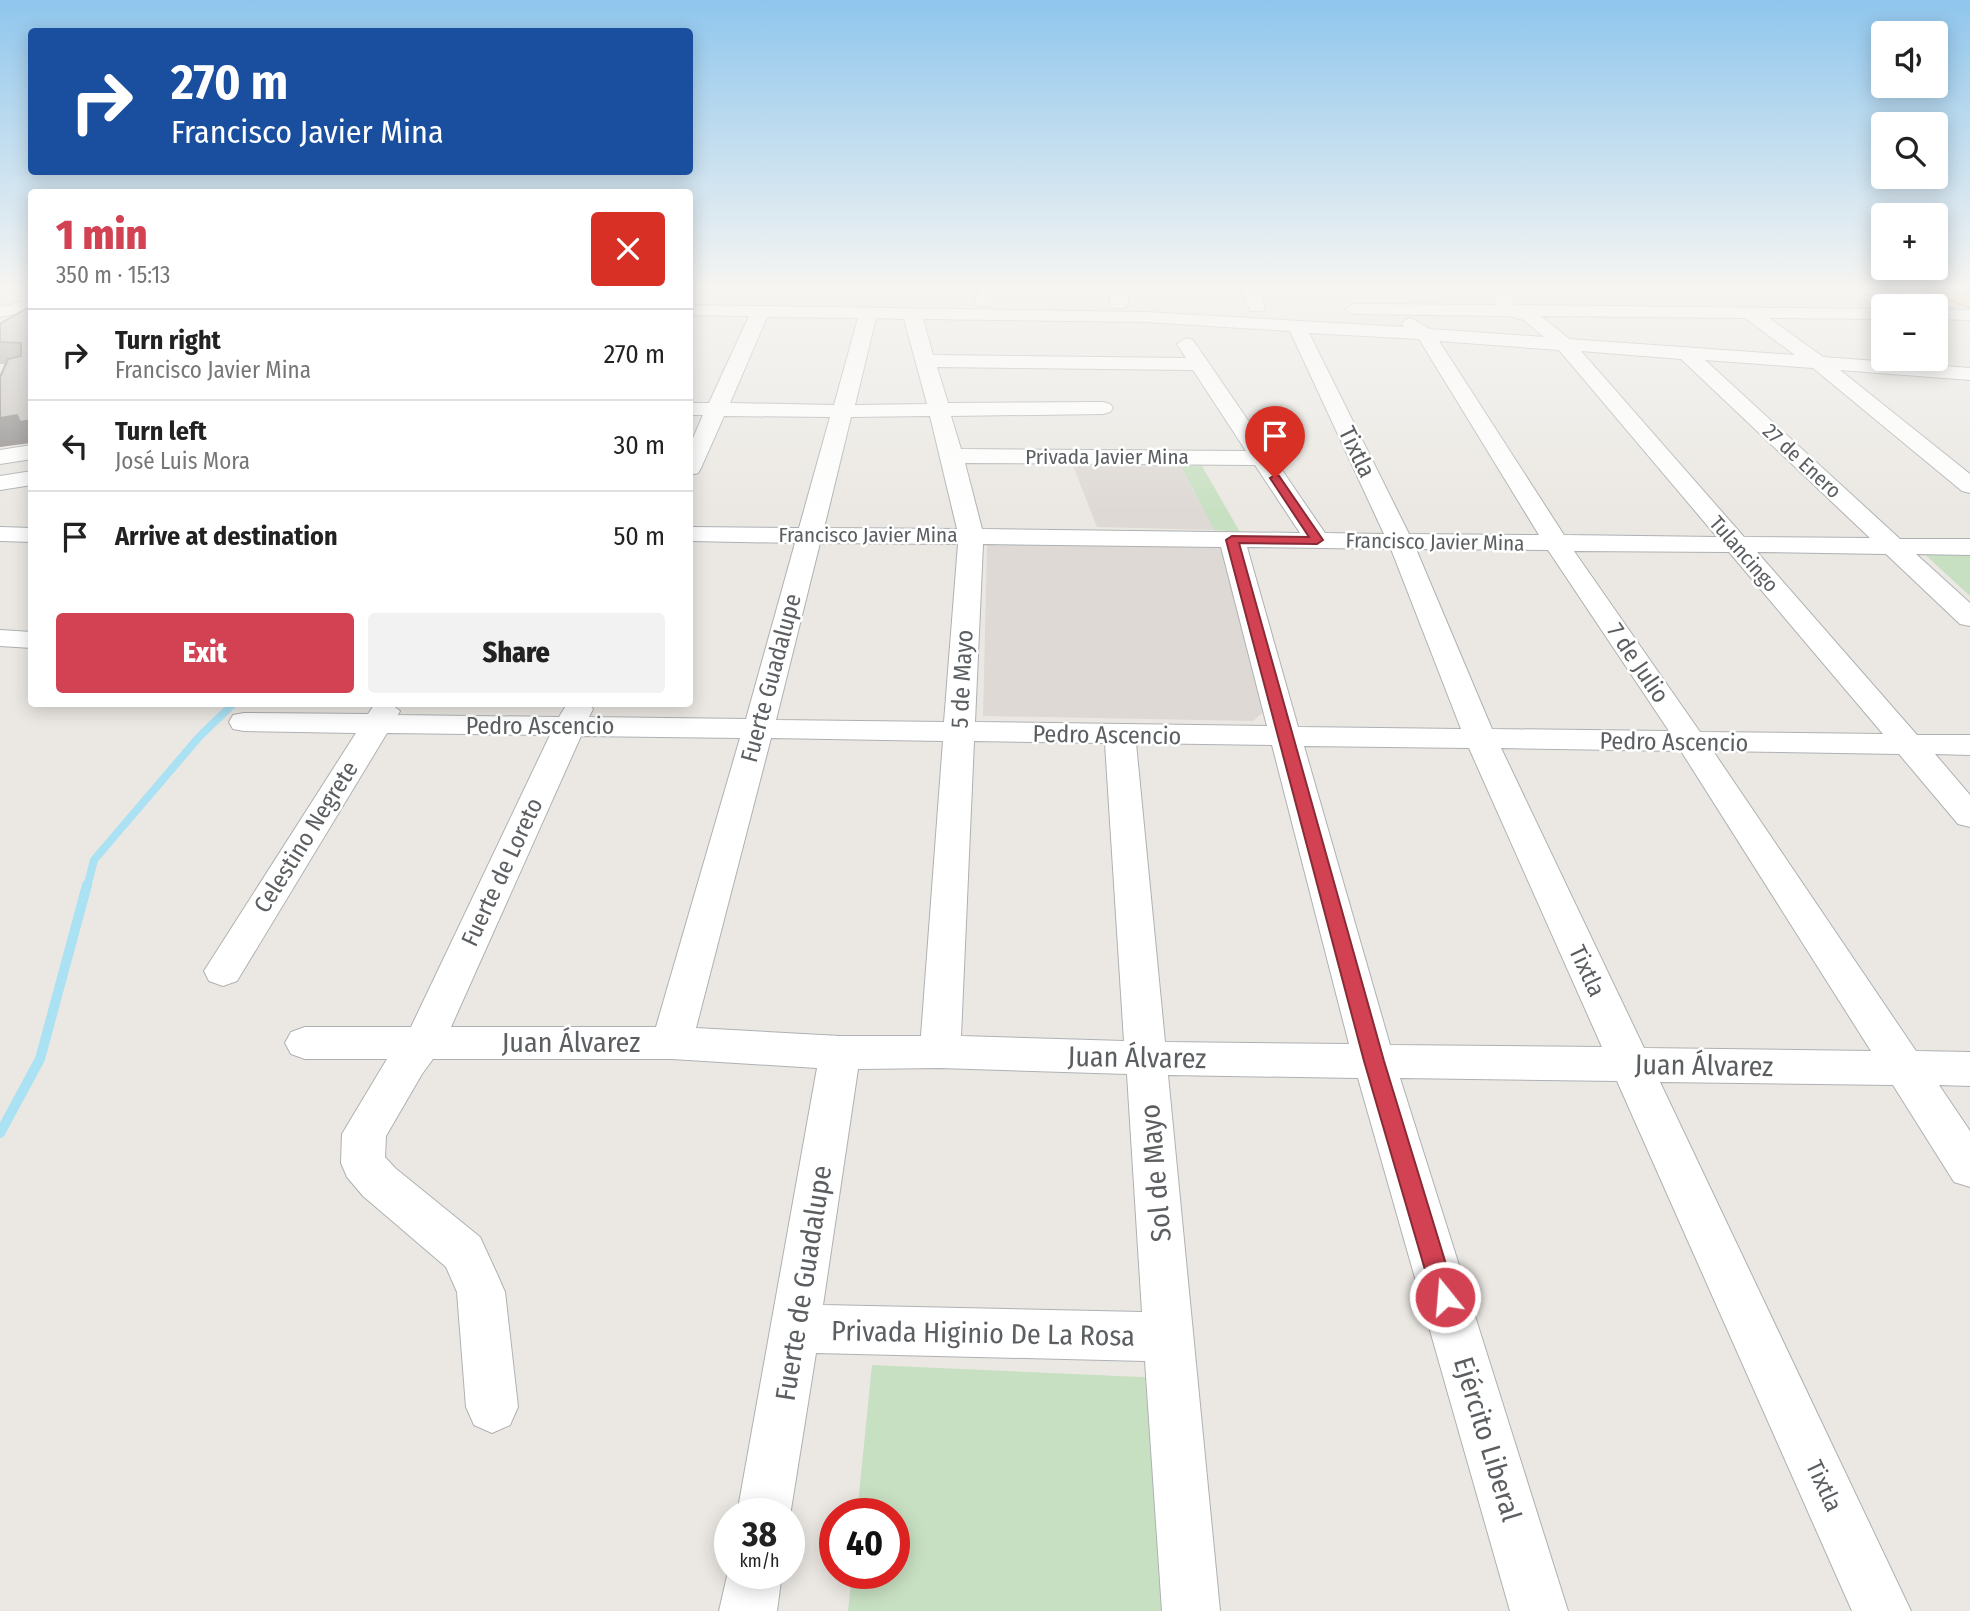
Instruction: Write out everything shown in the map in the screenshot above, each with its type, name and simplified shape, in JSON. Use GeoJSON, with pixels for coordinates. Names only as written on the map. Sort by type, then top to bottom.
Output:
{"type":"FeatureCollection","features":[{"type":"Feature","properties":{"kind":"street"},"geometry":{"type":"LineString","coordinates":[[693,461],[735,362]]}},
{"type":"Feature","properties":{"kind":"street","name":"Fuerte Guadalupe"},"geometry":{"type":"LineString","coordinates":[[672,1043],[759,727],[855,362]]}},
{"type":"Feature","properties":{"kind":"street","name":"5 de Mayo"},"geometry":{"type":"LineString","coordinates":[[925,362],[971,535],[940,1052]]}},
{"type":"Feature","properties":{"kind":"street"},"geometry":{"type":"LineString","coordinates":[[1083,362],[1126,457]]}},
{"type":"Feature","properties":{"kind":"street"},"geometry":{"type":"LineString","coordinates":[[1104,362],[1197,363],[1317,540]]}},
{"type":"Feature","properties":{"kind":"street","name":"Tixtla"},"geometry":{"type":"LineString","coordinates":[[1317,362],[1401,543],[1480,738],[1882,1611]]}},
{"type":"Feature","properties":{"kind":"street","name":"7 de Julio"},"geometry":{"type":"LineString","coordinates":[[1443,362],[1556,543],[1692,743],[1970,1168]]}},
{"type":"Feature","properties":{"kind":"street","name":"Tulancingo"},"geometry":{"type":"LineString","coordinates":[[1580,362],[1970,816]]}},
{"type":"Feature","properties":{"kind":"street","name":"27 de Enero"},"geometry":{"type":"LineString","coordinates":[[1697,362],[1970,618]]}},
{"type":"Feature","properties":{"kind":"street"},"geometry":{"type":"LineString","coordinates":[[1784,362],[1960,374],[1970,387]]}},
{"type":"Feature","properties":{"kind":"street"},"geometry":{"type":"LineString","coordinates":[[1817,362],[1970,486]]}},
{"type":"Feature","properties":{"kind":"street"},"geometry":{"type":"LineString","coordinates":[[693,409],[841,411],[1103,408]]}},
{"type":"Feature","properties":{"kind":"street"},"geometry":{"type":"LineString","coordinates":[[0,457],[28,453]]}},
{"type":"Feature","properties":{"kind":"street","name":"Privada Javier Mina"},"geometry":{"type":"LineString","coordinates":[[952,456],[1262,458]]}},
{"type":"Feature","properties":{"kind":"street"},"geometry":{"type":"LineString","coordinates":[[0,477],[28,472]]}},
{"type":"Feature","properties":{"kind":"street"},"geometry":{"type":"LineString","coordinates":[[0,483],[28,479]]}},
{"type":"Feature","properties":{"kind":"street"},"geometry":{"type":"LineString","coordinates":[[0,534],[28,535]]}},
{"type":"Feature","properties":{"kind":"street","name":"Francisco Javier Mina"},"geometry":{"type":"LineString","coordinates":[[693,534],[1970,547]]}},
{"type":"Feature","properties":{"kind":"street","name":"Ejército Liberal"},"geometry":{"type":"LineString","coordinates":[[1232,540],[1374,1061],[1539,1611]]}},
{"type":"Feature","properties":{"kind":"street"},"geometry":{"type":"LineString","coordinates":[[0,638],[28,640]]}},
{"type":"Feature","properties":{"kind":"street","name":"Pedro Ascencio"},"geometry":{"type":"LineString","coordinates":[[244,722],[383,714],[575,715],[759,727],[959,733],[1970,745]]}},
{"type":"Feature","properties":{"kind":"street","name":"Celestino Negrete"},"geometry":{"type":"LineString","coordinates":[[223,971],[383,714]]}},
{"type":"Feature","properties":{"kind":"street","name":"Fuerte de Loreto"},"geometry":{"type":"LineString","coordinates":[[492,1407],[481,1292],[463,1252],[379,1182],[363,1163],[364,1134],[407,1062],[424,1041],[575,715]]}},
{"type":"Feature","properties":{"kind":"street","name":"Sol de Mayo"},"geometry":{"type":"LineString","coordinates":[[1120,736],[1191,1611]]}},
{"type":"Feature","properties":{"kind":"street","name":"Juan Álvarez"},"geometry":{"type":"LineString","coordinates":[[305,1043],[672,1043],[841,1053],[940,1052],[1145,1058],[1970,1069]]}},
{"type":"Feature","properties":{"kind":"street","name":"Fuerte de Guadalupe"},"geometry":{"type":"LineString","coordinates":[[768,1498],[841,1053]]}},
{"type":"Feature","properties":{"kind":"street","name":"Privada Higinio De La Rosa"},"geometry":{"type":"LineString","coordinates":[[796,1328],[1169,1338]]}},
{"type":"Feature","properties":{"kind":"street"},"geometry":{"type":"LineString","coordinates":[[748,1611],[751,1589]]}},
{"type":"Feature","properties":{"kind":"shaded area"},"geometry":{"type":"Polygon","coordinates":[[[1073,466],[1181,466],[1214,530],[1097,527],[1073,466]]]}},
{"type":"Feature","properties":{"kind":"shaded area"},"geometry":{"type":"Polygon","coordinates":[[[987,544],[1229,547],[1272,705],[1253,721],[983,716],[987,544]]]}},
{"type":"Feature","properties":{"kind":"green space"},"geometry":{"type":"Polygon","coordinates":[[[1181,466],[1202,466],[1240,532],[1214,530],[1181,466]]]}},
{"type":"Feature","properties":{"kind":"green space"},"geometry":{"type":"Polygon","coordinates":[[[1920,550],[1970,550],[1970,596],[1920,550]]]}},
{"type":"Feature","properties":{"kind":"green space"},"geometry":{"type":"Polygon","coordinates":[[[872,1365],[1164,1378],[1180,1611],[848,1611],[850,1589],[910,1589],[910,1498],[859,1498],[872,1365]]]}},
{"type":"Feature","properties":{"kind":"building"},"geometry":{"type":"Polygon","coordinates":[[[7,362],[28,362],[28,421],[20,422],[17,415],[0,418],[0,377],[7,362]]]}},
{"type":"Feature","properties":{"kind":"waterway"},"geometry":{"type":"LineString","coordinates":[[87,887],[94,860],[199,737],[230,707]]}},
{"type":"Feature","properties":{"kind":"waterway"},"geometry":{"type":"LineString","coordinates":[[0,1133],[40,1059],[87,885]]}},
{"type":"Feature","properties":{"kind":"route"},"geometry":{"type":"LineString","coordinates":[[1275,478],[1317,540],[1232,540],[1374,1061],[1445,1297]]}}]}
